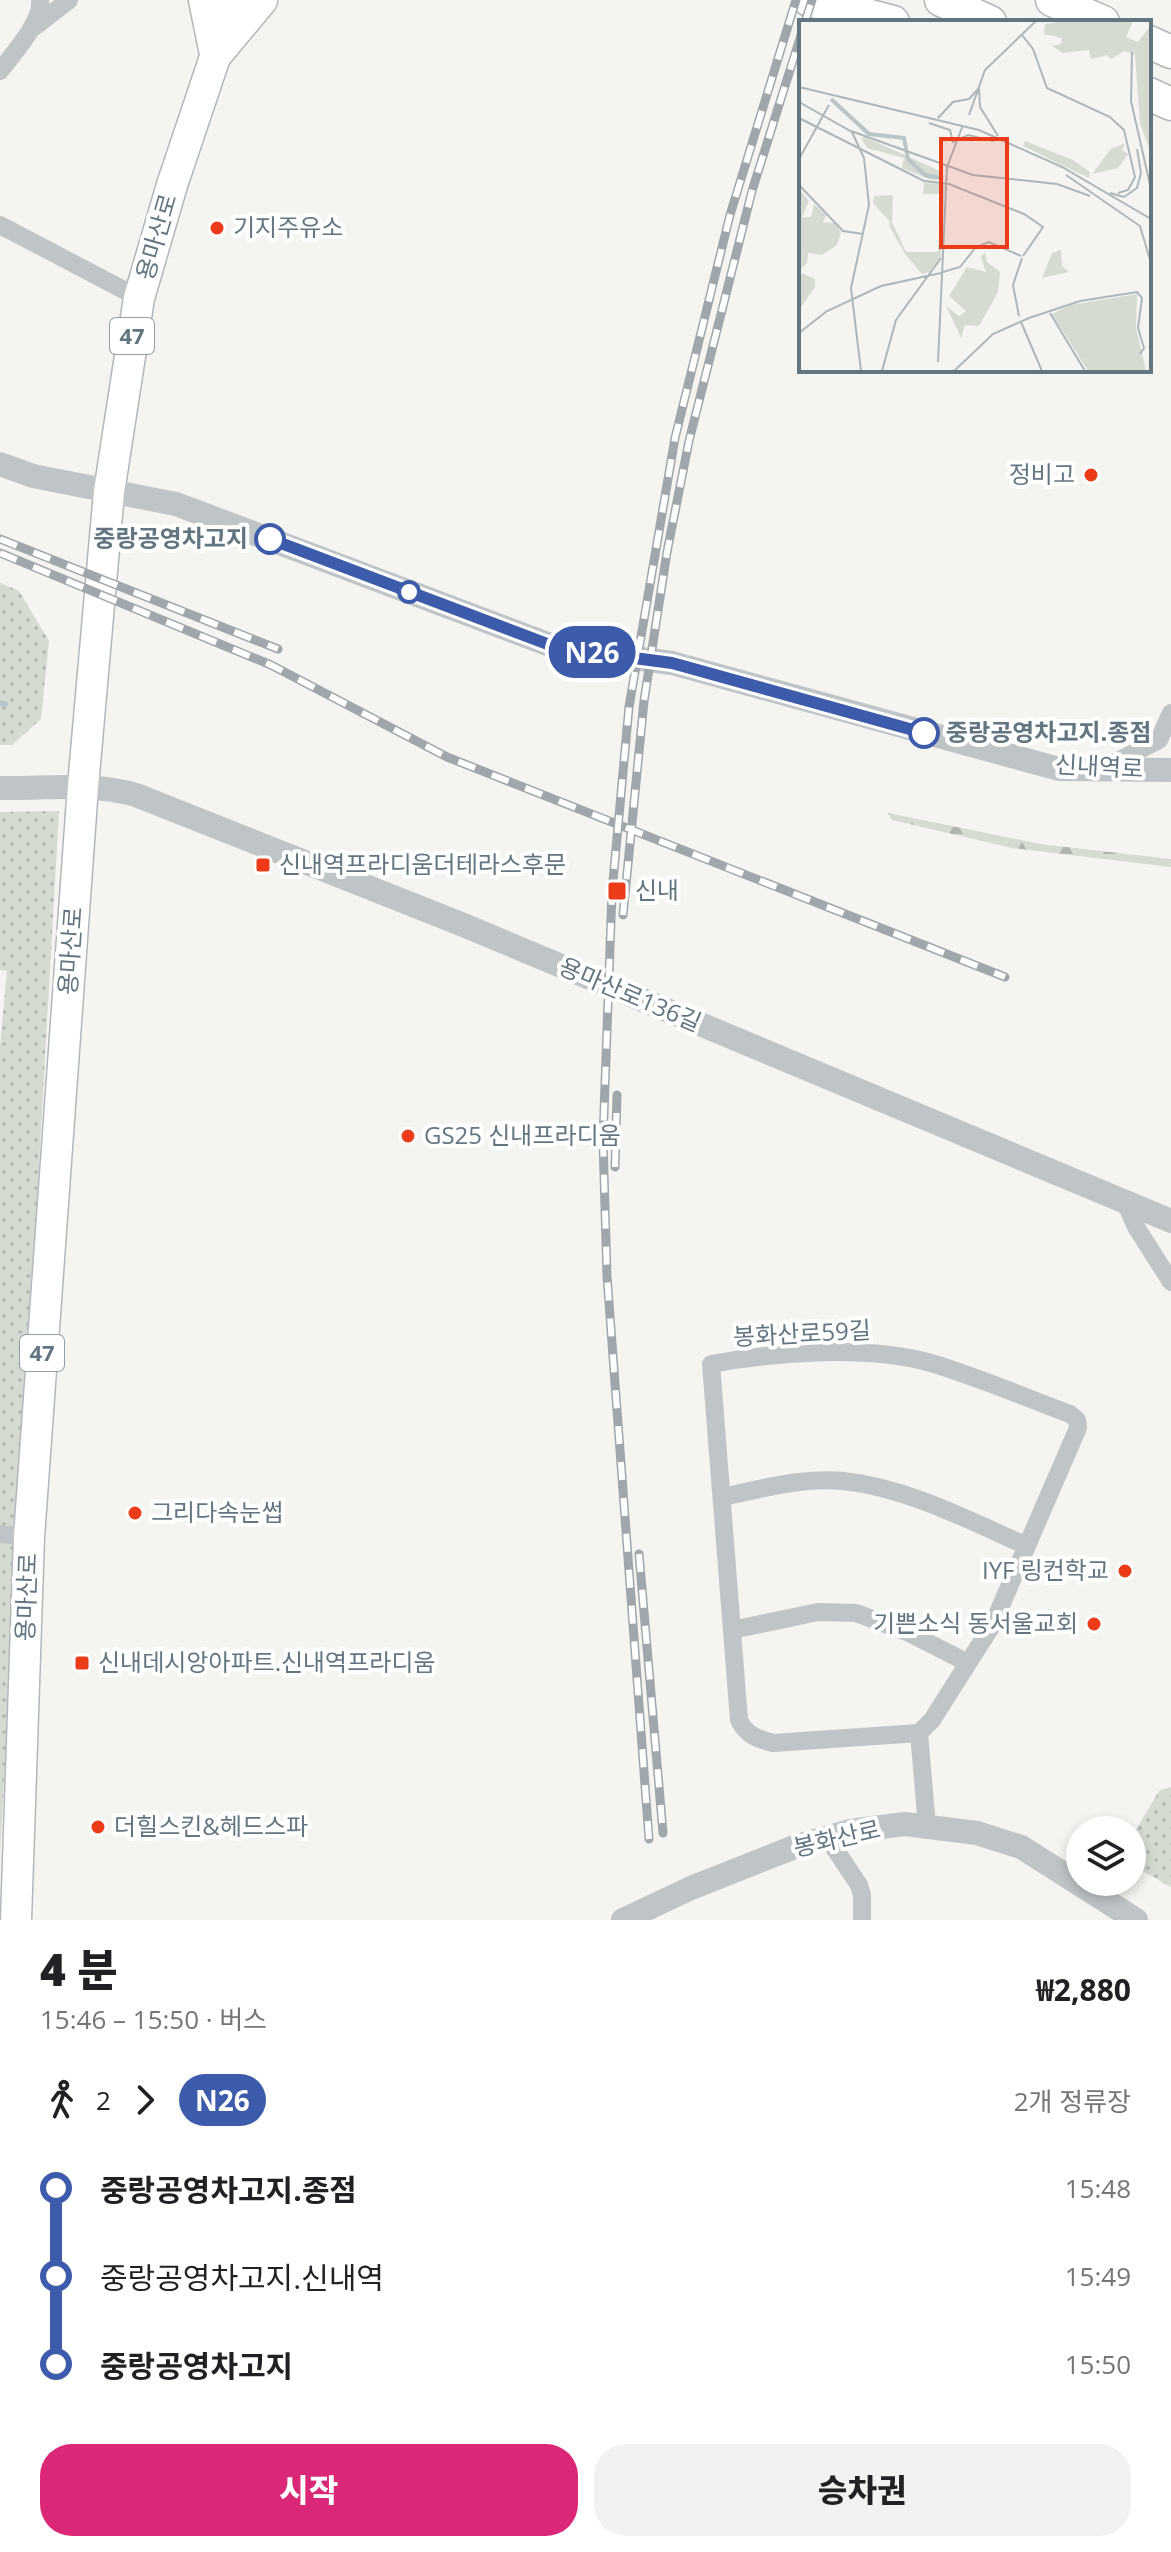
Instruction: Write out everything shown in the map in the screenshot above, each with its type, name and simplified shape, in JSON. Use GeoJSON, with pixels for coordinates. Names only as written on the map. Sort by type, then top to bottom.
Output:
{"type":"FeatureCollection","features":[{"type":"Feature","properties":{"kind":"highway"},"geometry":{"type":"LineString","coordinates":[[205,0],[216,54]]}},
{"type":"Feature","properties":{"kind":"highway"},"geometry":{"type":"LineString","coordinates":[[216,54],[261,0]]}},
{"type":"Feature","properties":{"kind":"highway"},"geometry":{"type":"LineString","coordinates":[[809,0],[885,20]]}},
{"type":"Feature","properties":{"kind":"highway"},"geometry":{"type":"LineString","coordinates":[[941,0],[986,20]]}},
{"type":"Feature","properties":{"kind":"highway"},"geometry":{"type":"LineString","coordinates":[[1052,0],[1098,20]]}},
{"type":"Feature","properties":{"kind":"highway"},"geometry":{"type":"LineString","coordinates":[[1087,0],[1118,20]]}},
{"type":"Feature","properties":{"kind":"main road","name":"용마산로"},"geometry":{"type":"LineString","coordinates":[[16,1920],[15,1536],[109,492],[139,298],[172,185],[237,0]]}},
{"type":"Feature","properties":{"kind":"street"},"geometry":{"type":"LineString","coordinates":[[0,71],[32,28],[41,6],[40,0]]}},
{"type":"Feature","properties":{"kind":"street"},"geometry":{"type":"LineString","coordinates":[[32,28],[69,0]]}},
{"type":"Feature","properties":{"kind":"street"},"geometry":{"type":"LineString","coordinates":[[0,225],[139,298]]}},
{"type":"Feature","properties":{"kind":"street","name":"신내역로"},"geometry":{"type":"LineString","coordinates":[[0,464],[33,476],[176,504],[558,648],[672,663],[1059,769],[1171,770]]}},
{"type":"Feature","properties":{"kind":"street"},"geometry":{"type":"LineString","coordinates":[[1059,769],[1114,763],[1137,752],[1159,740],[1171,713]]}},
{"type":"Feature","properties":{"kind":"street","name":"용마산로136길"},"geometry":{"type":"LineString","coordinates":[[0,788],[83,786],[136,795],[461,924],[1171,1221]]}},
{"type":"Feature","properties":{"kind":"street"},"geometry":{"type":"LineString","coordinates":[[1125,1202],[1136,1227],[1171,1282]]}},
{"type":"Feature","properties":{"kind":"street","name":"봉화산로59길"},"geometry":{"type":"LineString","coordinates":[[802,1353],[878,1353],[930,1363],[1070,1414],[1077,1420],[1078,1428],[1027,1546],[993,1624],[932,1720],[919,1733],[773,1743],[758,1739],[744,1730],[739,1720],[711,1364],[802,1353]]}},
{"type":"Feature","properties":{"kind":"street"},"geometry":{"type":"LineString","coordinates":[[722,1497],[792,1482],[841,1481],[893,1491],[1027,1546]]}},
{"type":"Feature","properties":{"kind":"street"},"geometry":{"type":"LineString","coordinates":[[732,1630],[818,1612],[856,1613],[907,1632],[968,1663]]}},
{"type":"Feature","properties":{"kind":"street"},"geometry":{"type":"LineString","coordinates":[[919,1733],[927,1827]]}},
{"type":"Feature","properties":{"kind":"street","name":"봉화산로"},"geometry":{"type":"LineString","coordinates":[[623,1920],[691,1888],[797,1846],[850,1831],[905,1824],[977,1833],[1021,1847],[1136,1920]]}},
{"type":"Feature","properties":{"kind":"street"},"geometry":{"type":"LineString","coordinates":[[827,1837],[859,1885],[862,1920]]}},
{"type":"Feature","properties":{"kind":"street"},"geometry":{"type":"LineString","coordinates":[[16,1920],[23,1920]]}},
{"type":"Feature","properties":{"kind":"green space"},"geometry":{"type":"Polygon","coordinates":[[[0,583],[19,591],[49,641],[41,719],[12,745],[0,745],[0,583]]]}},
{"type":"Feature","properties":{"kind":"green space"},"geometry":{"type":"Polygon","coordinates":[[[59,811],[0,1854],[0,1046],[7,971],[0,970],[0,812],[59,811]]]}},
{"type":"Feature","properties":{"kind":"green space"},"geometry":{"type":"Polygon","coordinates":[[[888,813],[1040,844],[1171,859],[1171,867],[1012,848],[892,820],[888,813]]]}},
{"type":"Feature","properties":{"kind":"green space"},"geometry":{"type":"Polygon","coordinates":[[[1171,1787],[1171,1887],[1146,1873],[1144,1816],[1159,1791],[1171,1787]]]}},
{"type":"Feature","properties":{"kind":"waterway"},"geometry":{"type":"LineString","coordinates":[[0,703],[5,704]]}},
{"type":"Feature","properties":{"kind":"railway"},"geometry":{"type":"LineString","coordinates":[[649,1839],[607,1276],[603,1140],[612,892],[629,707],[675,438],[730,215],[796,0]]}},
{"type":"Feature","properties":{"kind":"railway"},"geometry":{"type":"LineString","coordinates":[[806,20],[812,0]]}},
{"type":"Feature","properties":{"kind":"railway"},"geometry":{"type":"LineString","coordinates":[[623,915],[644,701],[667,552],[689,441],[752,191],[799,41]]}},
{"type":"Feature","properties":{"kind":"railway"},"geometry":{"type":"LineString","coordinates":[[0,539],[278,649]]}},
{"type":"Feature","properties":{"kind":"railway"},"geometry":{"type":"LineString","coordinates":[[0,553],[271,665],[447,757],[1005,977]]}},
{"type":"Feature","properties":{"kind":"railway"},"geometry":{"type":"LineString","coordinates":[[615,1167],[617,1095]]}},
{"type":"Feature","properties":{"kind":"railway"},"geometry":{"type":"LineString","coordinates":[[639,1554],[663,1833]]}},
{"type":"Feature","properties":{"kind":"bus line","name":"N26"},"geometry":{"type":"LineString","coordinates":[[270,539],[558,648],[672,663],[924,733]]}},
{"type":"Feature","properties":{"kind":"place","name":"기지주유소"},"geometry":{"type":"Point","coordinates":[217,228]}},
{"type":"Feature","properties":{"kind":"place","name":"정비고"},"geometry":{"type":"Point","coordinates":[1091,475]}},
{"type":"Feature","properties":{"kind":"place","name":"중랑공영차고지"},"geometry":{"type":"Point","coordinates":[270,539]}},
{"type":"Feature","properties":{"kind":"place","name":"중랑공영차고지.종점"},"geometry":{"type":"Point","coordinates":[924,733]}},
{"type":"Feature","properties":{"kind":"place","name":"신내역프라디움더테라스후문"},"geometry":{"type":"Point","coordinates":[263,865]}},
{"type":"Feature","properties":{"kind":"place","name":"신내"},"geometry":{"type":"Point","coordinates":[617,891]}},
{"type":"Feature","properties":{"kind":"place","name":"GS25 신내프라디움"},"geometry":{"type":"Point","coordinates":[408,1136]}},
{"type":"Feature","properties":{"kind":"place","name":"그리다속눈썹"},"geometry":{"type":"Point","coordinates":[135,1513]}},
{"type":"Feature","properties":{"kind":"place","name":"IYF 링컨학교"},"geometry":{"type":"Point","coordinates":[1125,1571]}},
{"type":"Feature","properties":{"kind":"place","name":"기쁜소식 동서울교회"},"geometry":{"type":"Point","coordinates":[1094,1624]}},
{"type":"Feature","properties":{"kind":"place","name":"신내데시앙아파트.신내역프라디움"},"geometry":{"type":"Point","coordinates":[82,1663]}},
{"type":"Feature","properties":{"kind":"place","name":"더힐스킨&헤드스파"},"geometry":{"type":"Point","coordinates":[98,1827]}}]}
